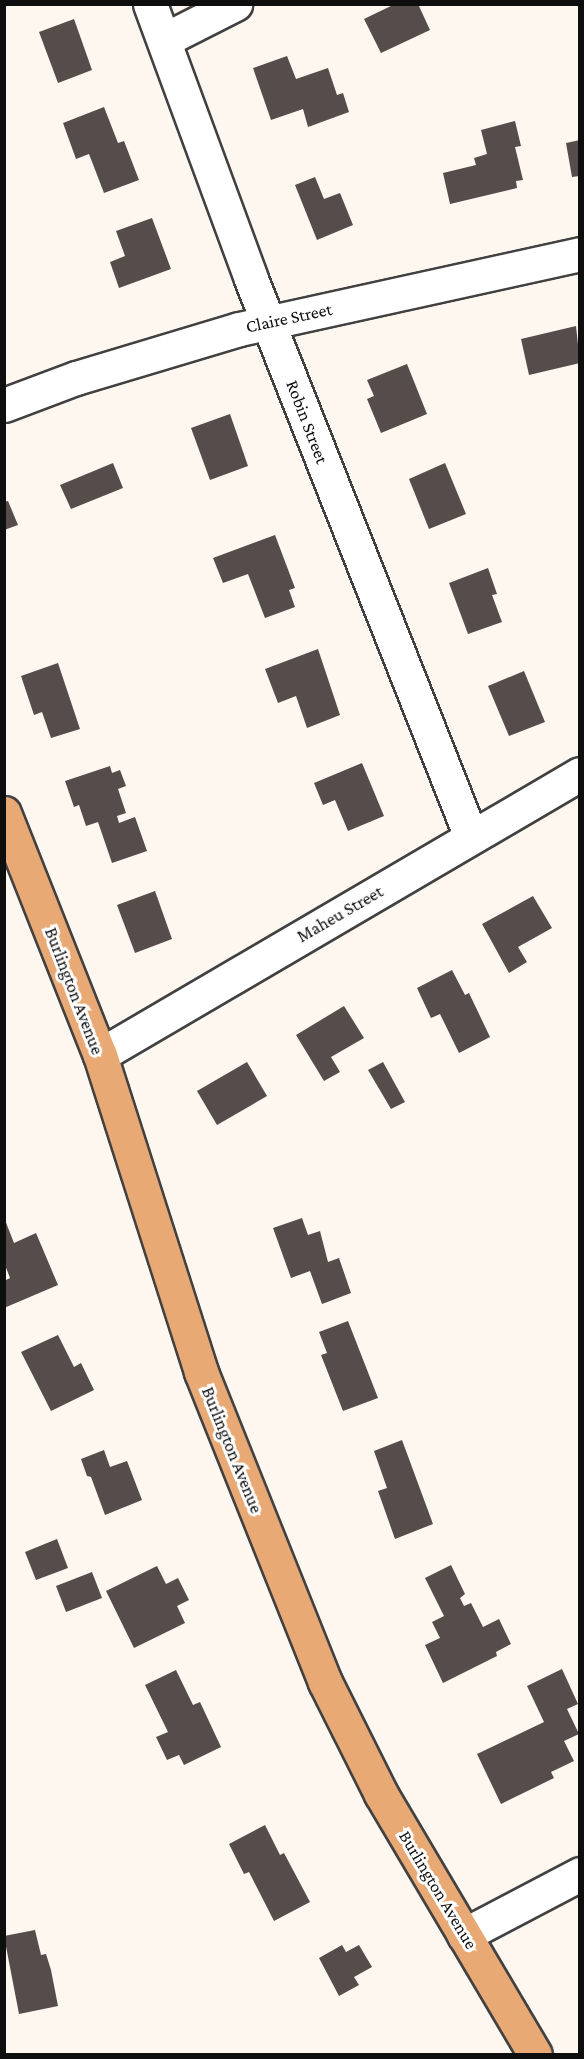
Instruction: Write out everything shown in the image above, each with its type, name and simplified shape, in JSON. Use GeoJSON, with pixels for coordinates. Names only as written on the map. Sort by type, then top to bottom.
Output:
{"type":"FeatureCollection","features":[{"type":"Feature","properties":{"kind":"main road","name":"Burlington Avenue"},"geometry":{"type":"LineString","coordinates":[[4,813],[100,1055],[201,1372],[325,1682],[381,1794],[535,2055]]}},
{"type":"Feature","properties":{"kind":"street","name":"Robin Street"},"geometry":{"type":"LineString","coordinates":[[150,4],[269,323],[471,837]]}},
{"type":"Feature","properties":{"kind":"street"},"geometry":{"type":"LineString","coordinates":[[164,40],[235,4]]}},
{"type":"Feature","properties":{"kind":"street","name":"Claire Street"},"geometry":{"type":"LineString","coordinates":[[4,405],[76,378],[239,329],[579,254]]}},
{"type":"Feature","properties":{"kind":"street","name":"Maheu Street"},"geometry":{"type":"LineString","coordinates":[[100,1055],[579,774]]}},
{"type":"Feature","properties":{"kind":"street"},"geometry":{"type":"LineString","coordinates":[[464,1935],[579,1874]]}},
{"type":"Feature","properties":{"kind":"building"},"geometry":{"type":"Polygon","coordinates":[[[395,4],[418,4],[430,30],[381,53],[364,19],[395,4]]]}},
{"type":"Feature","properties":{"kind":"building"},"geometry":{"type":"Polygon","coordinates":[[[74,19],[92,70],[58,83],[39,32],[74,19]]]}},
{"type":"Feature","properties":{"kind":"building"},"geometry":{"type":"Polygon","coordinates":[[[287,56],[296,79],[328,68],[337,95],[343,93],[349,112],[308,127],[303,109],[271,120],[253,68],[287,56]]]}},
{"type":"Feature","properties":{"kind":"building"},"geometry":{"type":"Polygon","coordinates":[[[104,107],[118,143],[124,141],[139,180],[104,193],[89,154],[76,159],[63,123],[104,107]]]}},
{"type":"Feature","properties":{"kind":"building"},"geometry":{"type":"Polygon","coordinates":[[[515,121],[521,146],[515,147],[523,180],[516,181],[517,188],[450,204],[443,173],[476,165],[474,158],[487,154],[481,130],[515,121]]]}},
{"type":"Feature","properties":{"kind":"building"},"geometry":{"type":"Polygon","coordinates":[[[580,140],[580,176],[572,177],[566,143],[580,140]]]}},
{"type":"Feature","properties":{"kind":"building"},"geometry":{"type":"Polygon","coordinates":[[[315,177],[324,199],[340,193],[353,225],[317,240],[295,185],[315,177]]]}},
{"type":"Feature","properties":{"kind":"building"},"geometry":{"type":"Polygon","coordinates":[[[152,218],[171,269],[119,288],[110,262],[125,256],[116,231],[152,218]]]}},
{"type":"Feature","properties":{"kind":"building"},"geometry":{"type":"Polygon","coordinates":[[[576,326],[580,363],[529,375],[521,339],[576,326]]]}},
{"type":"Feature","properties":{"kind":"building"},"geometry":{"type":"Polygon","coordinates":[[[407,364],[427,414],[381,433],[367,399],[374,396],[367,380],[407,364]]]}},
{"type":"Feature","properties":{"kind":"building"},"geometry":{"type":"Polygon","coordinates":[[[230,414],[248,466],[210,480],[191,428],[230,414]]]}},
{"type":"Feature","properties":{"kind":"building"},"geometry":{"type":"Polygon","coordinates":[[[113,463],[123,488],[71,509],[60,485],[113,463]]]}},
{"type":"Feature","properties":{"kind":"building"},"geometry":{"type":"Polygon","coordinates":[[[445,463],[466,514],[429,529],[409,479],[445,463]]]}},
{"type":"Feature","properties":{"kind":"building"},"geometry":{"type":"Polygon","coordinates":[[[8,501],[18,525],[4,530],[4,502],[8,501]]]}},
{"type":"Feature","properties":{"kind":"building"},"geometry":{"type":"Polygon","coordinates":[[[275,535],[295,588],[289,590],[295,607],[265,618],[248,574],[223,583],[213,558],[275,535]]]}},
{"type":"Feature","properties":{"kind":"building"},"geometry":{"type":"Polygon","coordinates":[[[488,568],[497,594],[492,595],[502,622],[468,634],[449,583],[488,568]]]}},
{"type":"Feature","properties":{"kind":"building"},"geometry":{"type":"Polygon","coordinates":[[[318,649],[340,715],[307,728],[296,696],[278,703],[265,669],[318,649]]]}},
{"type":"Feature","properties":{"kind":"building"},"geometry":{"type":"Polygon","coordinates":[[[58,663],[80,729],[51,738],[42,712],[34,715],[21,676],[58,663]]]}},
{"type":"Feature","properties":{"kind":"building"},"geometry":{"type":"Polygon","coordinates":[[[524,671],[545,722],[509,736],[488,686],[524,671]]]}},
{"type":"Feature","properties":{"kind":"building"},"geometry":{"type":"Polygon","coordinates":[[[362,763],[384,816],[348,831],[335,800],[323,805],[314,783],[362,763]]]}},
{"type":"Feature","properties":{"kind":"building"},"geometry":{"type":"Polygon","coordinates":[[[110,766],[112,773],[120,770],[126,786],[118,789],[126,813],[117,816],[119,823],[135,817],[147,851],[112,863],[98,822],[86,826],[79,805],[74,807],[65,781],[110,766]]]}},
{"type":"Feature","properties":{"kind":"building"},"geometry":{"type":"Polygon","coordinates":[[[155,891],[172,939],[135,953],[117,905],[155,891]]]}},
{"type":"Feature","properties":{"kind":"building"},"geometry":{"type":"Polygon","coordinates":[[[533,896],[552,928],[518,947],[527,962],[509,973],[482,924],[533,896]]]}},
{"type":"Feature","properties":{"kind":"building"},"geometry":{"type":"Polygon","coordinates":[[[452,970],[465,995],[469,993],[490,1037],[459,1053],[440,1014],[431,1018],[417,988],[452,970]]]}},
{"type":"Feature","properties":{"kind":"building"},"geometry":{"type":"Polygon","coordinates":[[[344,1006],[364,1038],[331,1057],[340,1072],[324,1081],[296,1035],[344,1006]]]}},
{"type":"Feature","properties":{"kind":"building"},"geometry":{"type":"Polygon","coordinates":[[[247,1062],[267,1096],[217,1125],[197,1091],[247,1062]]]}},
{"type":"Feature","properties":{"kind":"building"},"geometry":{"type":"Polygon","coordinates":[[[383,1062],[405,1102],[391,1109],[368,1070],[383,1062]]]}},
{"type":"Feature","properties":{"kind":"building"},"geometry":{"type":"Polygon","coordinates":[[[302,1218],[308,1235],[320,1231],[328,1262],[339,1258],[351,1293],[322,1304],[310,1271],[291,1278],[273,1228],[302,1218]]]}},
{"type":"Feature","properties":{"kind":"building"},"geometry":{"type":"Polygon","coordinates":[[[5,1220],[14,1243],[36,1233],[58,1285],[4,1308],[4,1281],[10,1278],[5,1265],[5,1220]]]}},
{"type":"Feature","properties":{"kind":"building"},"geometry":{"type":"Polygon","coordinates":[[[348,1321],[378,1398],[343,1411],[321,1355],[327,1353],[319,1332],[348,1321]]]}},
{"type":"Feature","properties":{"kind":"building"},"geometry":{"type":"Polygon","coordinates":[[[58,1335],[74,1367],[81,1363],[94,1390],[51,1411],[21,1352],[58,1335]]]}},
{"type":"Feature","properties":{"kind":"building"},"geometry":{"type":"Polygon","coordinates":[[[402,1440],[433,1524],[395,1539],[378,1491],[387,1488],[374,1451],[402,1440]]]}},
{"type":"Feature","properties":{"kind":"building"},"geometry":{"type":"Polygon","coordinates":[[[104,1450],[110,1467],[127,1461],[142,1500],[105,1515],[91,1477],[87,1476],[81,1459],[104,1450]]]}},
{"type":"Feature","properties":{"kind":"building"},"geometry":{"type":"Polygon","coordinates":[[[57,1539],[68,1568],[36,1580],[25,1552],[57,1539]]]}},
{"type":"Feature","properties":{"kind":"building"},"geometry":{"type":"Polygon","coordinates":[[[451,1565],[465,1594],[460,1598],[464,1606],[471,1603],[483,1627],[499,1619],[511,1644],[496,1652],[497,1656],[443,1683],[425,1645],[440,1638],[432,1622],[444,1616],[425,1578],[451,1565]]]}},
{"type":"Feature","properties":{"kind":"building"},"geometry":{"type":"Polygon","coordinates":[[[157,1566],[166,1584],[178,1578],[189,1600],[177,1606],[185,1623],[134,1648],[106,1591],[157,1566]]]}},
{"type":"Feature","properties":{"kind":"building"},"geometry":{"type":"Polygon","coordinates":[[[92,1572],[102,1598],[66,1612],[56,1586],[92,1572]]]}},
{"type":"Feature","properties":{"kind":"building"},"geometry":{"type":"Polygon","coordinates":[[[562,1669],[578,1704],[567,1709],[579,1734],[564,1741],[574,1761],[551,1772],[554,1778],[501,1804],[477,1754],[544,1722],[527,1686],[562,1669]]]}},
{"type":"Feature","properties":{"kind":"building"},"geometry":{"type":"Polygon","coordinates":[[[176,1670],[193,1705],[200,1702],[221,1747],[184,1765],[179,1755],[167,1760],[156,1737],[168,1732],[145,1685],[176,1670]]]}},
{"type":"Feature","properties":{"kind":"building"},"geometry":{"type":"Polygon","coordinates":[[[265,1825],[280,1855],[284,1853],[310,1902],[274,1921],[249,1872],[244,1874],[229,1844],[265,1825]]]}},
{"type":"Feature","properties":{"kind":"building"},"geometry":{"type":"Polygon","coordinates":[[[35,1930],[41,1955],[46,1954],[51,1970],[58,2006],[19,2014],[4,1936],[35,1930]]]}},
{"type":"Feature","properties":{"kind":"building"},"geometry":{"type":"Polygon","coordinates":[[[342,1945],[346,1952],[359,1945],[372,1967],[354,1977],[359,1985],[339,1996],[319,1958],[342,1945]]]}}]}
